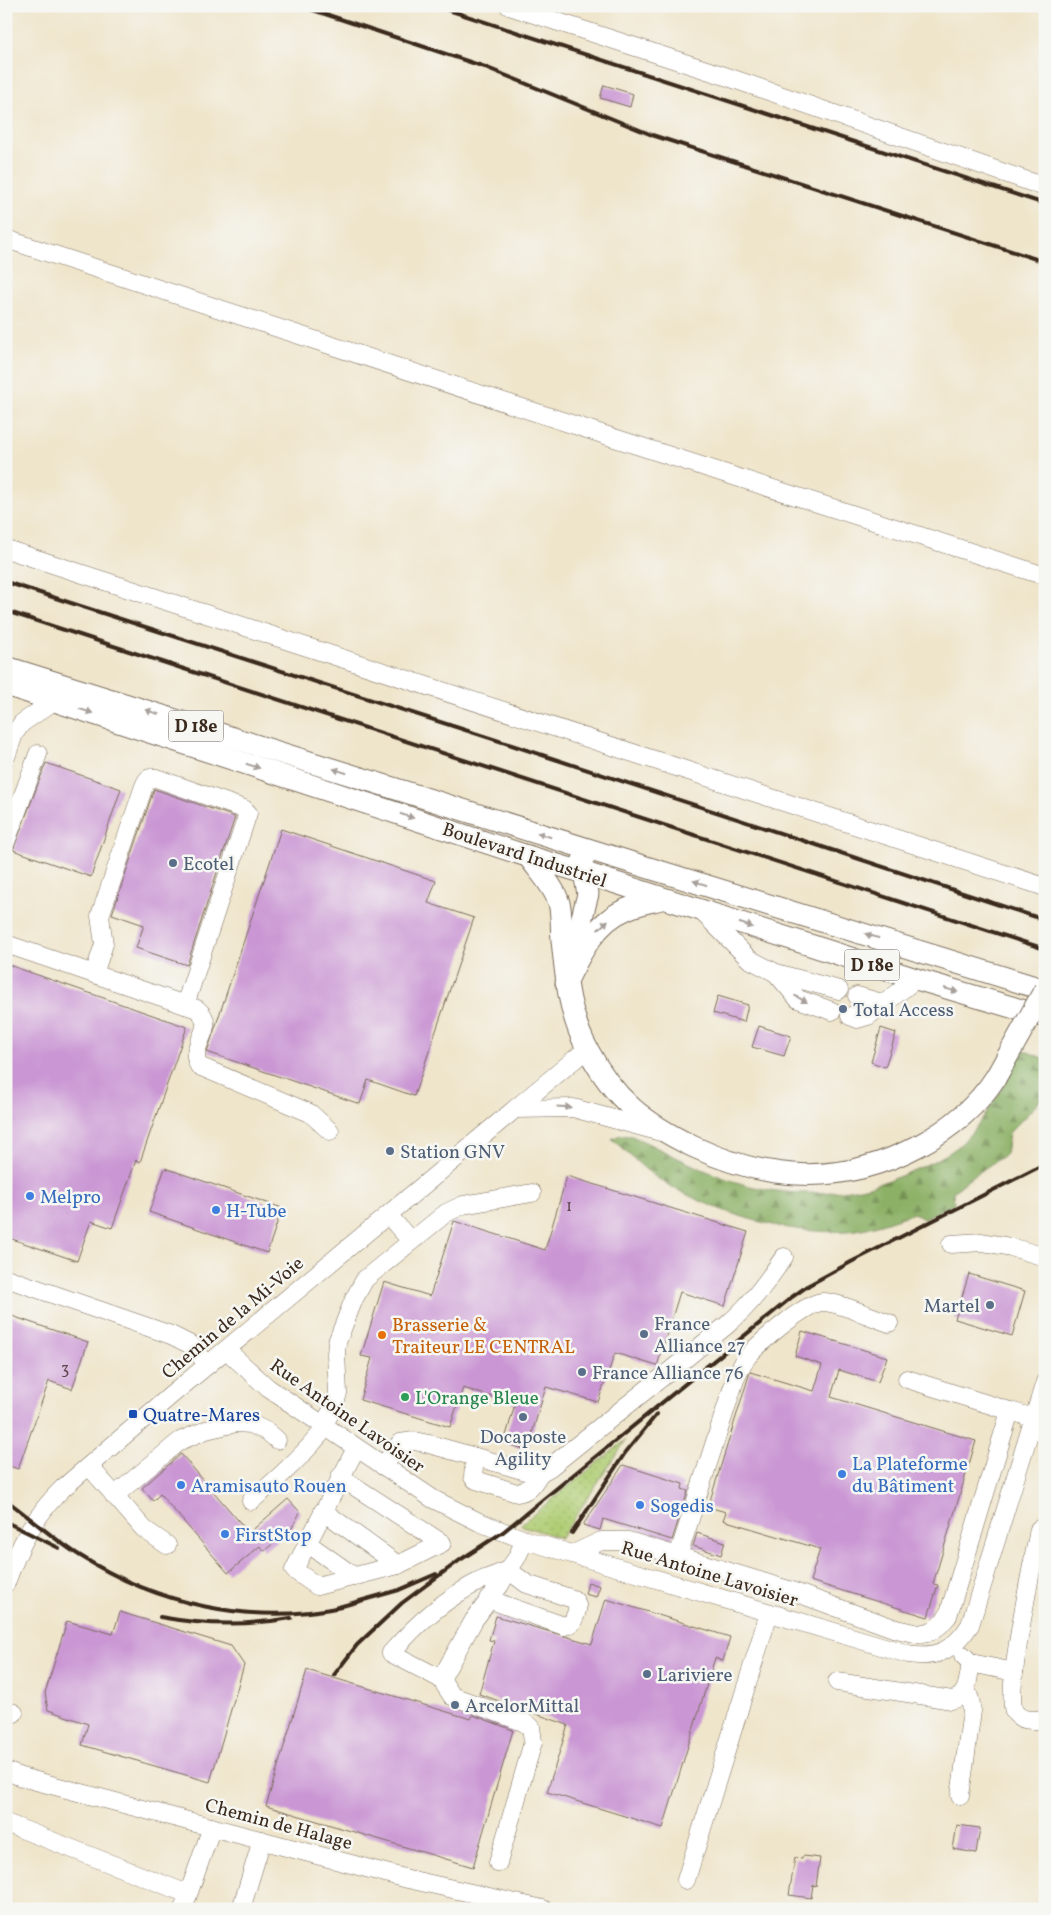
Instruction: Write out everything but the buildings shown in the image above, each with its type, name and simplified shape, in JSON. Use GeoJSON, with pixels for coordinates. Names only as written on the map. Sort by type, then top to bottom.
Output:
{"type":"FeatureCollection","features":[{"type":"Feature","properties":{"kind":"main road","name":"Boulevard Industriel"},"geometry":{"type":"LineString","coordinates":[[6,667],[1045,990]]}},
{"type":"Feature","properties":{"kind":"main road","name":"Boulevard Industriel"},"geometry":{"type":"LineString","coordinates":[[6,685],[528,856],[916,979],[1045,1017]]}},
{"type":"Feature","properties":{"kind":"main road"},"geometry":{"type":"LineString","coordinates":[[570,974],[588,894],[579,846]]}},
{"type":"Feature","properties":{"kind":"main road"},"geometry":{"type":"LineString","coordinates":[[559,902],[571,885],[607,855]]}},
{"type":"Feature","properties":{"kind":"main road"},"geometry":{"type":"LineString","coordinates":[[528,856],[547,880],[559,902],[577,1024],[587,1049],[618,1095],[628,1106],[664,1133],[733,1164],[766,1172],[829,1175],[887,1162],[934,1138],[972,1108],[996,1077],[1045,990]]}},
{"type":"Feature","properties":{"kind":"main road"},"geometry":{"type":"LineString","coordinates":[[570,974],[591,938],[601,926],[626,909],[662,898]]}},
{"type":"Feature","properties":{"kind":"street"},"geometry":{"type":"LineString","coordinates":[[509,6],[722,75],[1045,187]]}},
{"type":"Feature","properties":{"kind":"street"},"geometry":{"type":"LineString","coordinates":[[6,239],[608,436],[1045,576]]}},
{"type":"Feature","properties":{"kind":"street"},"geometry":{"type":"LineString","coordinates":[[6,549],[1045,887]]}},
{"type":"Feature","properties":{"kind":"street"},"geometry":{"type":"LineString","coordinates":[[6,757],[14,734],[22,724],[54,700]]}},
{"type":"Feature","properties":{"kind":"street"},"geometry":{"type":"LineString","coordinates":[[6,842],[38,754]]}},
{"type":"Feature","properties":{"kind":"street"},"geometry":{"type":"LineString","coordinates":[[94,974],[104,944],[100,916],[147,779],[150,777],[156,778],[244,808],[248,813],[185,1006]]}},
{"type":"Feature","properties":{"kind":"street"},"geometry":{"type":"LineString","coordinates":[[700,910],[749,959],[776,974],[839,990]]}},
{"type":"Feature","properties":{"kind":"street"},"geometry":{"type":"LineString","coordinates":[[6,944],[198,1010],[204,1015],[206,1020],[195,1058],[199,1066],[310,1113],[330,1131]]}},
{"type":"Feature","properties":{"kind":"street"},"geometry":{"type":"LineString","coordinates":[[776,974],[798,999],[832,1011]]}},
{"type":"Feature","properties":{"kind":"street"},"geometry":{"type":"LineString","coordinates":[[850,1016],[864,1019],[916,979]]}},
{"type":"Feature","properties":{"kind":"street"},"geometry":{"type":"LineString","coordinates":[[856,996],[885,1004]]}},
{"type":"Feature","properties":{"kind":"street","name":"Chemin de la Mi-Voie"},"geometry":{"type":"LineString","coordinates":[[6,1582],[22,1542],[48,1502],[208,1365],[587,1049]]}},
{"type":"Feature","properties":{"kind":"street"},"geometry":{"type":"LineString","coordinates":[[515,1109],[573,1108],[664,1133]]}},
{"type":"Feature","properties":{"kind":"street"},"geometry":{"type":"LineString","coordinates":[[251,1501],[282,1476],[305,1453],[325,1426],[337,1399],[337,1342],[354,1299],[365,1280],[446,1213],[463,1205],[532,1192]]}},
{"type":"Feature","properties":{"kind":"street"},"geometry":{"type":"LineString","coordinates":[[388,1215],[411,1241]]}},
{"type":"Feature","properties":{"kind":"street"},"geometry":{"type":"LineString","coordinates":[[951,1244],[982,1242],[1011,1247],[1045,1257]]}},
{"type":"Feature","properties":{"kind":"street"},"geometry":{"type":"LineString","coordinates":[[383,1466],[395,1448],[400,1444],[414,1441],[475,1457],[473,1477],[476,1480],[517,1493],[528,1490],[540,1473],[550,1468],[747,1307],[762,1290],[784,1257]]}},
{"type":"Feature","properties":{"kind":"street"},"geometry":{"type":"LineString","coordinates":[[6,1278],[178,1338],[191,1345],[208,1365]]}},
{"type":"Feature","properties":{"kind":"street"},"geometry":{"type":"LineString","coordinates":[[678,1556],[735,1380],[745,1360],[755,1348],[777,1329],[808,1307],[822,1302],[833,1303],[889,1323]]}},
{"type":"Feature","properties":{"kind":"street","name":"Rue Antoine Lavoisier"},"geometry":{"type":"LineString","coordinates":[[228,1349],[255,1378],[268,1388],[433,1499],[478,1522],[525,1540],[921,1657],[933,1656],[954,1645],[970,1625],[1038,1413],[1045,1382]]}},
{"type":"Feature","properties":{"kind":"street"},"geometry":{"type":"LineString","coordinates":[[907,1379],[1010,1411],[1038,1413]]}},
{"type":"Feature","properties":{"kind":"street"},"geometry":{"type":"LineString","coordinates":[[573,1554],[602,1541],[630,1542],[789,1590],[896,1629],[918,1634],[932,1630],[940,1625],[948,1616],[1010,1411]]}},
{"type":"Feature","properties":{"kind":"street"},"geometry":{"type":"LineString","coordinates":[[114,1496],[180,1441],[206,1430],[236,1423],[251,1424],[260,1427],[277,1440]]}},
{"type":"Feature","properties":{"kind":"street"},"geometry":{"type":"LineString","coordinates":[[340,1477],[442,1543],[398,1565],[317,1586],[294,1570],[340,1477],[356,1448]]}},
{"type":"Feature","properties":{"kind":"street"},"geometry":{"type":"LineString","coordinates":[[89,1466],[144,1529],[167,1545]]}},
{"type":"Feature","properties":{"kind":"street"},"geometry":{"type":"LineString","coordinates":[[323,1511],[398,1565]]}},
{"type":"Feature","properties":{"kind":"street"},"geometry":{"type":"LineString","coordinates":[[1039,1529],[1014,1672],[1012,1703],[1014,1712],[1019,1717],[1045,1720]]}},
{"type":"Feature","properties":{"kind":"street"},"geometry":{"type":"LineString","coordinates":[[441,1679],[474,1620],[500,1585],[525,1540]]}},
{"type":"Feature","properties":{"kind":"street"},"geometry":{"type":"LineString","coordinates":[[307,1543],[356,1577]]}},
{"type":"Feature","properties":{"kind":"street"},"geometry":{"type":"LineString","coordinates":[[488,1599],[564,1626],[572,1623],[578,1608],[577,1602],[527,1584],[508,1570]]}},
{"type":"Feature","properties":{"kind":"street"},"geometry":{"type":"LineString","coordinates":[[498,1863],[530,1756],[533,1734],[531,1727],[523,1722],[452,1696],[441,1679],[391,1653],[407,1634],[434,1610],[481,1581],[508,1570]]}},
{"type":"Feature","properties":{"kind":"street"},"geometry":{"type":"LineString","coordinates":[[686,1880],[769,1613]]}},
{"type":"Feature","properties":{"kind":"street"},"geometry":{"type":"LineString","coordinates":[[954,1645],[971,1663],[1014,1672]]}},
{"type":"Feature","properties":{"kind":"street"},"geometry":{"type":"LineString","coordinates":[[837,1682],[952,1700],[959,1699],[964,1695],[971,1663]]}},
{"type":"Feature","properties":{"kind":"street"},"geometry":{"type":"LineString","coordinates":[[960,1796],[972,1711],[966,1689]]}},
{"type":"Feature","properties":{"kind":"street","name":"Chemin de Halage"},"geometry":{"type":"LineString","coordinates":[[6,1771],[20,1777],[408,1879],[543,1909]]}},
{"type":"Feature","properties":{"kind":"street"},"geometry":{"type":"LineString","coordinates":[[6,1823],[186,1902],[212,1827]]}},
{"type":"Feature","properties":{"kind":"street"},"geometry":{"type":"LineString","coordinates":[[241,1909],[262,1840]]}},
{"type":"Feature","properties":{"kind":"green space"},"geometry":{"type":"Polygon","coordinates":[[[1023,1050],[1045,1059],[1045,1092],[1038,1103],[1009,1133],[1006,1154],[953,1192],[954,1204],[923,1219],[914,1213],[863,1229],[839,1231],[787,1228],[761,1222],[735,1215],[710,1205],[665,1183],[644,1168],[612,1139],[620,1135],[632,1136],[690,1164],[750,1186],[770,1190],[811,1193],[852,1190],[910,1172],[945,1156],[957,1147],[972,1132],[989,1110],[1023,1050]]]}},
{"type":"Feature","properties":{"kind":"green space"},"geometry":{"type":"Polygon","coordinates":[[[626,1440],[561,1538],[520,1525],[626,1440]]]}},
{"type":"Feature","properties":{"kind":"railway"},"geometry":{"type":"LineString","coordinates":[[301,6],[485,67],[652,135],[1045,262]]}},
{"type":"Feature","properties":{"kind":"railway"},"geometry":{"type":"LineString","coordinates":[[436,6],[1045,204]]}},
{"type":"Feature","properties":{"kind":"railway"},"geometry":{"type":"LineString","coordinates":[[6,582],[1045,920]]}},
{"type":"Feature","properties":{"kind":"railway"},"geometry":{"type":"LineString","coordinates":[[6,611],[1045,949]]}},
{"type":"Feature","properties":{"kind":"railway"},"geometry":{"type":"LineString","coordinates":[[334,1675],[357,1645],[402,1603],[460,1560],[503,1532],[792,1297],[809,1285],[851,1262],[1045,1164]]}},
{"type":"Feature","properties":{"kind":"railway"},"geometry":{"type":"LineString","coordinates":[[572,1533],[625,1453],[657,1414]]}},
{"type":"Feature","properties":{"kind":"railway"},"geometry":{"type":"LineString","coordinates":[[6,1500],[79,1555],[109,1572],[172,1598],[239,1612],[273,1614],[341,1607]]}},
{"type":"Feature","properties":{"kind":"railway"},"geometry":{"type":"LineString","coordinates":[[6,1522],[59,1548]]}},
{"type":"Feature","properties":{"kind":"railway"},"geometry":{"type":"LineString","coordinates":[[335,1608],[399,1590],[436,1574]]}},
{"type":"Feature","properties":{"kind":"railway"},"geometry":{"type":"LineString","coordinates":[[160,1617],[226,1624],[275,1621],[291,1618]]}},
{"type":"Feature","properties":{"kind":"place","name":"Ecotel"},"geometry":{"type":"Point","coordinates":[173,863]}},
{"type":"Feature","properties":{"kind":"place","name":"Total Access"},"geometry":{"type":"Point","coordinates":[843,1009]}},
{"type":"Feature","properties":{"kind":"place","name":"Station GNV"},"geometry":{"type":"Point","coordinates":[390,1151]}},
{"type":"Feature","properties":{"kind":"place","name":"Melpro"},"geometry":{"type":"Point","coordinates":[30,1196]}},
{"type":"Feature","properties":{"kind":"place","name":"H-Tube"},"geometry":{"type":"Point","coordinates":[216,1210]}},
{"type":"Feature","properties":{"kind":"place","name":"Martel"},"geometry":{"type":"Point","coordinates":[990,1305]}},
{"type":"Feature","properties":{"kind":"place","name":"France Alliance 27"},"geometry":{"type":"Point","coordinates":[644,1334]}},
{"type":"Feature","properties":{"kind":"place","name":"Brasserie & Traiteur LE CENTRAL"},"geometry":{"type":"Point","coordinates":[382,1335]}},
{"type":"Feature","properties":{"kind":"place","name":"France Alliance 76"},"geometry":{"type":"Point","coordinates":[582,1372]}},
{"type":"Feature","properties":{"kind":"place","name":"L'Orange Bleue"},"geometry":{"type":"Point","coordinates":[405,1397]}},
{"type":"Feature","properties":{"kind":"place","name":"Quatre-Mares"},"geometry":{"type":"Point","coordinates":[133,1414]}},
{"type":"Feature","properties":{"kind":"place","name":"Docaposte Agility"},"geometry":{"type":"Point","coordinates":[523,1417]}},
{"type":"Feature","properties":{"kind":"place","name":"La Plateforme du Bâtiment"},"geometry":{"type":"Point","coordinates":[842,1474]}},
{"type":"Feature","properties":{"kind":"place","name":"Aramisauto Rouen"},"geometry":{"type":"Point","coordinates":[181,1485]}},
{"type":"Feature","properties":{"kind":"place","name":"Sogedis"},"geometry":{"type":"Point","coordinates":[640,1505]}},
{"type":"Feature","properties":{"kind":"place","name":"FirstStop"},"geometry":{"type":"Point","coordinates":[225,1534]}},
{"type":"Feature","properties":{"kind":"place","name":"Lariviere"},"geometry":{"type":"Point","coordinates":[647,1674]}},
{"type":"Feature","properties":{"kind":"place","name":"ArcelorMittal"},"geometry":{"type":"Point","coordinates":[455,1705]}}]}
